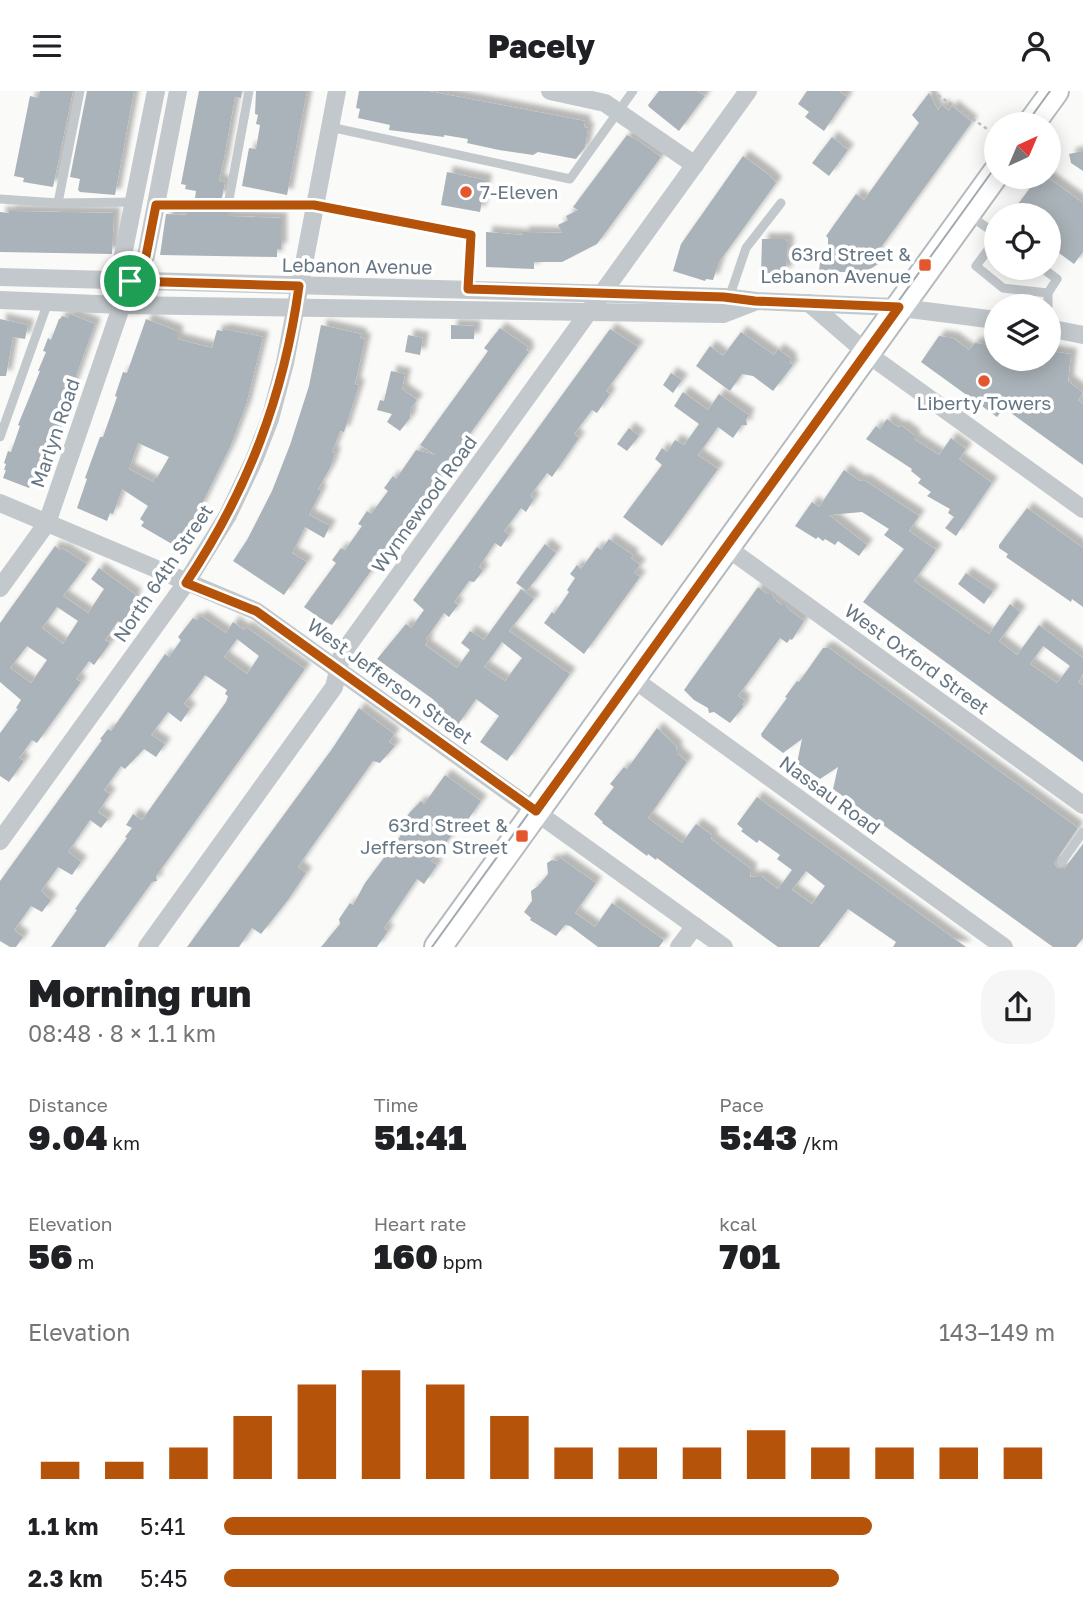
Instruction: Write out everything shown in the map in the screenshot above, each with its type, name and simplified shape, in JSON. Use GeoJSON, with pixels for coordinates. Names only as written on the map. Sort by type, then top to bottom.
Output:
{"type":"FeatureCollection","features":[{"type":"Feature","properties":{"kind":"main road"},"geometry":{"type":"LineString","coordinates":[[1040,112],[1055,91]]}},
{"type":"Feature","properties":{"kind":"main road"},"geometry":{"type":"LineString","coordinates":[[438,947],[984,189]]}},
{"type":"Feature","properties":{"kind":"street","name":"Marlyn Road"},"geometry":{"type":"LineString","coordinates":[[130,281],[123,255],[156,91]]}},
{"type":"Feature","properties":{"kind":"street","name":"Marlyn Road"},"geometry":{"type":"LineString","coordinates":[[0,588],[47,523],[121,305],[130,281],[146,256],[178,91]]}},
{"type":"Feature","properties":{"kind":"street","name":"North 64th Street"},"geometry":{"type":"LineString","coordinates":[[0,841],[186,583],[228,515],[254,460],[278,391],[337,91]]}},
{"type":"Feature","properties":{"kind":"street"},"geometry":{"type":"LineString","coordinates":[[551,91],[605,103],[695,165]]}},
{"type":"Feature","properties":{"kind":"street","name":"Wynnewood Road"},"geometry":{"type":"LineString","coordinates":[[147,947],[334,687],[342,654],[748,91]]}},
{"type":"Feature","properties":{"kind":"street","name":"Lebanon Avenue"},"geometry":{"type":"LineString","coordinates":[[0,277],[729,297],[755,301],[899,307],[984,318]]}},
{"type":"Feature","properties":{"kind":"street"},"geometry":{"type":"LineString","coordinates":[[411,288],[411,309]]}},
{"type":"Feature","properties":{"kind":"street","name":"Lebanon Avenue"},"geometry":{"type":"LineString","coordinates":[[0,300],[121,305],[723,314],[755,301]]}},
{"type":"Feature","properties":{"kind":"street"},"geometry":{"type":"LineString","coordinates":[[810,303],[866,353],[1083,509]]}},
{"type":"Feature","properties":{"kind":"street"},"geometry":{"type":"LineString","coordinates":[[1061,327],[1083,327]]}},
{"type":"Feature","properties":{"kind":"street"},"geometry":{"type":"LineString","coordinates":[[1061,330],[1083,335]]}},
{"type":"Feature","properties":{"kind":"street","name":"West Jefferson Street"},"geometry":{"type":"LineString","coordinates":[[0,503],[256,611],[724,947]]}},
{"type":"Feature","properties":{"kind":"street","name":"West Oxford Street"},"geometry":{"type":"LineString","coordinates":[[726,547],[1083,805]]}},
{"type":"Feature","properties":{"kind":"street","name":"Nassau Road"},"geometry":{"type":"LineString","coordinates":[[632,678],[1004,947]]}},
{"type":"Feature","properties":{"kind":"street"},"geometry":{"type":"LineString","coordinates":[[679,947],[695,926]]}},
{"type":"Feature","properties":{"kind":"lane"},"geometry":{"type":"LineString","coordinates":[[58,203],[80,91]]}},
{"type":"Feature","properties":{"kind":"lane"},"geometry":{"type":"LineString","coordinates":[[228,205],[249,91]]}},
{"type":"Feature","properties":{"kind":"lane"},"geometry":{"type":"LineString","coordinates":[[330,127],[570,179],[633,91]]}},
{"type":"Feature","properties":{"kind":"lane"},"geometry":{"type":"LineString","coordinates":[[0,199],[58,203],[135,202]]}},
{"type":"Feature","properties":{"kind":"lane"},"geometry":{"type":"LineString","coordinates":[[729,297],[746,248],[781,203]]}},
{"type":"Feature","properties":{"kind":"lane"},"geometry":{"type":"LineString","coordinates":[[156,205],[314,205],[471,235],[468,289]]}},
{"type":"Feature","properties":{"kind":"lane"},"geometry":{"type":"LineString","coordinates":[[967,213],[984,227]]}},
{"type":"Feature","properties":{"kind":"lane"},"geometry":{"type":"LineString","coordinates":[[984,254],[975,266],[984,273]]}},
{"type":"Feature","properties":{"kind":"lane"},"geometry":{"type":"LineString","coordinates":[[993,280],[1003,288],[1048,293],[1056,280]]}},
{"type":"Feature","properties":{"kind":"lane"},"geometry":{"type":"LineString","coordinates":[[0,437],[48,302]]}},
{"type":"Feature","properties":{"kind":"lane"},"geometry":{"type":"LineString","coordinates":[[1061,863],[1083,832]]}},
{"type":"Feature","properties":{"kind":"path"},"geometry":{"type":"LineString","coordinates":[[932,91],[984,127]]}},
{"type":"Feature","properties":{"kind":"building"},"geometry":{"type":"Polygon","coordinates":[[[40,91],[73,91],[53,187],[23,182],[24,178],[14,176],[30,96],[38,98],[40,91]]]}},
{"type":"Feature","properties":{"kind":"building"},"geometry":{"type":"Polygon","coordinates":[[[87,91],[134,91],[115,195],[80,192],[80,179],[70,177],[87,91]]]}},
{"type":"Feature","properties":{"kind":"building"},"geometry":{"type":"Polygon","coordinates":[[[199,91],[242,91],[241,98],[235,97],[219,181],[225,182],[222,198],[195,198],[196,191],[185,189],[186,185],[181,184],[199,91]]]}},
{"type":"Feature","properties":{"kind":"building"},"geometry":{"type":"Polygon","coordinates":[[[256,91],[307,91],[287,195],[242,186],[249,148],[256,149],[260,125],[256,124],[256,91]]]}},
{"type":"Feature","properties":{"kind":"building"},"geometry":{"type":"Polygon","coordinates":[[[359,91],[428,91],[585,121],[584,127],[588,128],[585,147],[576,159],[538,152],[533,155],[499,150],[467,143],[468,139],[444,135],[389,130],[390,125],[358,118],[360,109],[356,108],[359,91]]]}},
{"type":"Feature","properties":{"kind":"building"},"geometry":{"type":"Polygon","coordinates":[[[659,91],[697,91],[705,96],[679,131],[648,105],[659,91]]]}},
{"type":"Feature","properties":{"kind":"building"},"geometry":{"type":"Polygon","coordinates":[[[807,91],[839,91],[847,97],[824,131],[805,117],[809,112],[798,104],[807,91]]]}},
{"type":"Feature","properties":{"kind":"building"},"geometry":{"type":"Polygon","coordinates":[[[929,93],[938,110],[942,105],[949,111],[952,106],[972,122],[874,257],[881,262],[861,272],[819,272],[820,261],[828,261],[826,236],[856,194],[864,200],[919,123],[912,115],[929,93]]]}},
{"type":"Feature","properties":{"kind":"building"},"geometry":{"type":"Polygon","coordinates":[[[627,135],[661,157],[597,244],[562,262],[534,262],[534,269],[486,267],[486,232],[523,235],[523,232],[562,233],[558,225],[568,220],[566,216],[578,210],[573,207],[627,135]]]}},
{"type":"Feature","properties":{"kind":"building"},"geometry":{"type":"Polygon","coordinates":[[[832,137],[848,150],[829,176],[812,163],[832,137]]]}},
{"type":"Feature","properties":{"kind":"building"},"geometry":{"type":"Polygon","coordinates":[[[1083,151],[1083,171],[1071,163],[1069,154],[1083,151]]]}},
{"type":"Feature","properties":{"kind":"building"},"geometry":{"type":"Polygon","coordinates":[[[743,156],[776,183],[719,262],[713,280],[705,281],[673,271],[681,244],[743,156]]]}},
{"type":"Feature","properties":{"kind":"building"},"geometry":{"type":"Polygon","coordinates":[[[447,172],[486,180],[480,212],[441,205],[447,172]]]}},
{"type":"Feature","properties":{"kind":"building"},"geometry":{"type":"Polygon","coordinates":[[[1061,187],[1083,203],[1083,252],[1074,264],[1061,254],[1061,203],[1019,203],[1029,189],[1061,187]]]}},
{"type":"Feature","properties":{"kind":"building"},"geometry":{"type":"Polygon","coordinates":[[[0,212],[114,213],[112,254],[0,252],[0,212]]]}},
{"type":"Feature","properties":{"kind":"building"},"geometry":{"type":"Polygon","coordinates":[[[187,212],[228,212],[228,216],[281,218],[281,249],[277,249],[277,257],[160,255],[166,214],[187,215],[187,212]]]}},
{"type":"Feature","properties":{"kind":"building"},"geometry":{"type":"Polygon","coordinates":[[[762,239],[785,239],[788,242],[786,273],[761,273],[762,239]]]}},
{"type":"Feature","properties":{"kind":"building"},"geometry":{"type":"Polygon","coordinates":[[[70,314],[95,324],[36,486],[31,484],[29,488],[3,478],[6,470],[4,463],[8,451],[11,452],[20,426],[18,425],[40,371],[48,338],[51,340],[59,319],[62,316],[68,318],[70,314]]]}},
{"type":"Feature","properties":{"kind":"building"},"geometry":{"type":"Polygon","coordinates":[[[0,319],[28,325],[25,339],[13,337],[6,376],[0,376],[0,319]]]}},
{"type":"Feature","properties":{"kind":"building"},"geometry":{"type":"Polygon","coordinates":[[[146,319],[177,331],[177,339],[212,348],[217,330],[263,337],[246,405],[230,447],[194,520],[177,547],[141,526],[144,522],[140,519],[148,506],[122,489],[113,514],[110,513],[107,521],[77,508],[87,479],[85,478],[117,397],[115,396],[123,372],[127,373],[146,319]],[[138,443],[129,469],[153,482],[169,457],[138,443]]]}},
{"type":"Feature","properties":{"kind":"building"},"geometry":{"type":"Polygon","coordinates":[[[321,325],[361,334],[360,338],[365,339],[355,384],[359,385],[344,432],[340,431],[332,452],[335,453],[330,468],[318,489],[321,491],[309,515],[330,526],[324,538],[305,527],[292,553],[307,562],[284,595],[233,561],[272,491],[290,445],[309,386],[321,325]]]}},
{"type":"Feature","properties":{"kind":"building"},"geometry":{"type":"Polygon","coordinates":[[[451,325],[475,326],[474,339],[451,339],[451,325]]]}},
{"type":"Feature","properties":{"kind":"building"},"geometry":{"type":"Polygon","coordinates":[[[500,328],[528,347],[526,350],[529,352],[332,625],[324,621],[304,607],[336,563],[332,560],[341,548],[345,550],[362,526],[358,524],[367,511],[371,514],[388,491],[384,488],[393,476],[396,479],[416,450],[436,455],[420,445],[488,351],[484,348],[500,328]]]}},
{"type":"Feature","properties":{"kind":"building"},"geometry":{"type":"Polygon","coordinates":[[[610,329],[638,347],[606,391],[610,394],[597,413],[592,410],[574,434],[579,438],[552,477],[547,473],[530,496],[534,499],[526,512],[521,508],[504,531],[509,535],[501,547],[495,543],[479,567],[483,570],[479,576],[474,582],[469,581],[454,602],[458,605],[449,617],[444,613],[426,639],[428,641],[425,645],[457,668],[470,650],[461,643],[470,631],[484,640],[521,589],[534,599],[509,631],[570,674],[507,761],[480,742],[499,716],[476,699],[457,726],[430,706],[434,700],[377,659],[406,624],[411,628],[424,610],[413,600],[610,329]],[[502,642],[484,667],[505,681],[522,658],[502,642]]]}},
{"type":"Feature","properties":{"kind":"building"},"geometry":{"type":"Polygon","coordinates":[[[741,332],[774,355],[778,349],[791,359],[790,363],[793,365],[773,391],[753,376],[742,374],[730,391],[696,366],[710,346],[723,356],[741,332]]]}},
{"type":"Feature","properties":{"kind":"building"},"geometry":{"type":"Polygon","coordinates":[[[408,335],[423,338],[420,355],[405,352],[408,335]]]}},
{"type":"Feature","properties":{"kind":"building"},"geometry":{"type":"Polygon","coordinates":[[[939,336],[953,338],[969,350],[975,343],[984,344],[984,371],[1061,371],[1061,353],[1071,354],[1068,381],[1083,393],[1078,400],[1083,404],[1083,465],[1004,408],[997,417],[921,362],[939,336]]]}},
{"type":"Feature","properties":{"kind":"building"},"geometry":{"type":"Polygon","coordinates":[[[391,371],[405,374],[402,389],[417,400],[411,408],[410,418],[400,431],[387,422],[392,414],[377,410],[380,400],[384,401],[391,371]]]}},
{"type":"Feature","properties":{"kind":"building"},"geometry":{"type":"Polygon","coordinates":[[[671,373],[682,380],[673,393],[663,385],[671,373]]]}},
{"type":"Feature","properties":{"kind":"building"},"geometry":{"type":"Polygon","coordinates":[[[683,392],[708,410],[719,394],[749,415],[747,425],[742,425],[733,438],[718,427],[698,455],[718,469],[662,546],[623,517],[662,465],[655,459],[662,448],[667,452],[675,440],[684,445],[699,424],[674,406],[683,392]]]}},
{"type":"Feature","properties":{"kind":"building"},"geometry":{"type":"Polygon","coordinates":[[[887,419],[898,427],[902,426],[914,435],[914,439],[939,455],[951,438],[966,449],[959,459],[992,483],[956,536],[945,528],[954,517],[948,513],[950,509],[927,496],[931,492],[918,483],[921,479],[912,469],[866,439],[876,426],[880,429],[887,419]]]}},
{"type":"Feature","properties":{"kind":"building"},"geometry":{"type":"Polygon","coordinates":[[[629,428],[639,436],[627,451],[617,444],[629,428]]]}},
{"type":"Feature","properties":{"kind":"building"},"geometry":{"type":"Polygon","coordinates":[[[844,470],[860,481],[864,480],[919,516],[909,531],[936,550],[914,581],[989,634],[1010,604],[1020,612],[999,641],[1017,655],[1039,625],[1083,658],[1083,674],[1078,682],[1083,685],[1083,762],[863,602],[904,549],[884,535],[889,529],[862,512],[829,515],[867,545],[859,556],[838,541],[835,545],[825,539],[816,539],[795,526],[812,502],[819,507],[844,470]],[[1043,646],[1030,664],[1057,683],[1070,666],[1043,646]]]}},
{"type":"Feature","properties":{"kind":"building"},"geometry":{"type":"Polygon","coordinates":[[[1027,508],[1083,548],[1083,607],[1072,599],[1071,602],[1006,557],[1008,554],[999,548],[1027,508]]]}},
{"type":"Feature","properties":{"kind":"building"},"geometry":{"type":"Polygon","coordinates":[[[609,539],[633,555],[631,558],[640,565],[634,573],[640,577],[584,654],[544,623],[552,612],[554,614],[569,592],[567,590],[575,578],[570,574],[577,565],[581,569],[597,547],[601,550],[609,539]]]}},
{"type":"Feature","properties":{"kind":"building"},"geometry":{"type":"Polygon","coordinates":[[[545,544],[556,553],[527,591],[516,583],[545,544]]]}},
{"type":"Feature","properties":{"kind":"building"},"geometry":{"type":"Polygon","coordinates":[[[55,546],[87,564],[63,596],[88,613],[104,589],[91,579],[99,568],[136,595],[133,600],[137,604],[122,624],[118,621],[105,640],[110,643],[94,665],[89,661],[76,679],[81,682],[37,743],[32,740],[19,758],[24,761],[9,782],[0,776],[0,733],[18,709],[16,708],[21,700],[0,682],[0,623],[55,546]],[[57,607],[42,628],[63,644],[78,621],[57,607]],[[27,646],[10,668],[31,683],[47,660],[27,646]]]}},
{"type":"Feature","properties":{"kind":"building"},"geometry":{"type":"Polygon","coordinates":[[[966,573],[993,591],[984,604],[958,584],[966,573]]]}},
{"type":"Feature","properties":{"kind":"building"},"geometry":{"type":"Polygon","coordinates":[[[758,587],[767,594],[772,594],[781,605],[786,605],[804,621],[792,640],[787,643],[780,638],[738,696],[745,701],[742,705],[744,706],[730,723],[714,712],[709,713],[708,708],[684,690],[758,587]]]}},
{"type":"Feature","properties":{"kind":"building"},"geometry":{"type":"Polygon","coordinates":[[[201,616],[226,633],[233,622],[244,630],[246,627],[305,669],[156,876],[157,881],[152,882],[105,947],[51,947],[127,838],[125,837],[132,828],[126,825],[133,814],[142,820],[226,702],[227,690],[205,675],[184,704],[190,709],[181,722],[168,712],[151,735],[165,744],[156,757],[144,749],[125,769],[121,766],[104,790],[110,794],[98,812],[108,819],[101,828],[90,820],[68,852],[81,862],[72,875],[58,867],[41,891],[51,900],[42,912],[31,906],[14,930],[23,937],[16,947],[10,947],[0,941],[0,881],[102,740],[100,739],[108,729],[111,731],[165,654],[169,657],[181,640],[178,637],[193,618],[197,620],[201,616]],[[237,639],[224,657],[247,674],[259,656],[237,639]]]}},
{"type":"Feature","properties":{"kind":"building"},"geometry":{"type":"Polygon","coordinates":[[[823,648],[829,648],[1078,828],[1054,863],[1058,869],[1064,869],[1083,844],[1083,938],[1076,947],[1053,947],[833,789],[838,767],[820,779],[797,763],[802,739],[783,753],[762,737],[761,734],[787,698],[785,697],[823,648]]]}},
{"type":"Feature","properties":{"kind":"building"},"geometry":{"type":"Polygon","coordinates":[[[359,708],[394,734],[389,742],[395,746],[380,763],[373,761],[308,852],[298,867],[306,873],[288,900],[261,934],[252,928],[239,947],[187,947],[332,749],[359,708]]]}},
{"type":"Feature","properties":{"kind":"building"},"geometry":{"type":"Polygon","coordinates":[[[657,728],[676,746],[677,753],[687,762],[648,818],[682,843],[696,824],[712,835],[711,839],[751,869],[750,877],[761,876],[778,889],[792,870],[777,859],[780,855],[759,840],[757,843],[741,831],[743,829],[737,824],[757,797],[966,947],[893,947],[896,942],[848,909],[819,947],[778,947],[657,858],[656,860],[648,854],[647,856],[594,814],[614,787],[610,784],[624,767],[627,769],[657,728]],[[806,871],[792,890],[812,904],[825,886],[806,871]]]}},
{"type":"Feature","properties":{"kind":"building"},"geometry":{"type":"Polygon","coordinates":[[[445,775],[481,801],[467,821],[462,818],[431,861],[437,865],[424,884],[417,879],[384,928],[388,931],[377,947],[321,947],[407,827],[403,822],[410,812],[421,801],[424,804],[445,775]]]}},
{"type":"Feature","properties":{"kind":"building"},"geometry":{"type":"Polygon","coordinates":[[[560,858],[596,883],[575,913],[595,927],[612,903],[664,940],[659,947],[598,947],[570,926],[565,925],[556,936],[530,920],[524,912],[532,901],[531,891],[548,874],[547,863],[560,858]]]}},
{"type":"Feature","properties":{"kind":"tram line"},"geometry":{"type":"LineString","coordinates":[[1035,112],[1050,91]]}},
{"type":"Feature","properties":{"kind":"tram line"},"geometry":{"type":"LineString","coordinates":[[432,947],[984,183]]}},
{"type":"Feature","properties":{"kind":"place","name":"7-Eleven"},"geometry":{"type":"Point","coordinates":[466,192]}},
{"type":"Feature","properties":{"kind":"place","name":"63rd Street & Lebanon Avenue"},"geometry":{"type":"Point","coordinates":[925,265]}},
{"type":"Feature","properties":{"kind":"place","name":"Liberty Towers"},"geometry":{"type":"Point","coordinates":[984,381]}},
{"type":"Feature","properties":{"kind":"place","name":"63rd Street & Jefferson Street"},"geometry":{"type":"Point","coordinates":[522,836]}},
{"type":"Feature","properties":{"kind":"route"},"geometry":{"type":"LineString","coordinates":[[156,205],[314,205],[471,235],[468,289],[724,297],[755,301],[899,307],[536,811],[256,611],[186,583],[228,515],[270,419],[285,363],[299,286],[130,281],[146,256],[156,205]]}}]}
